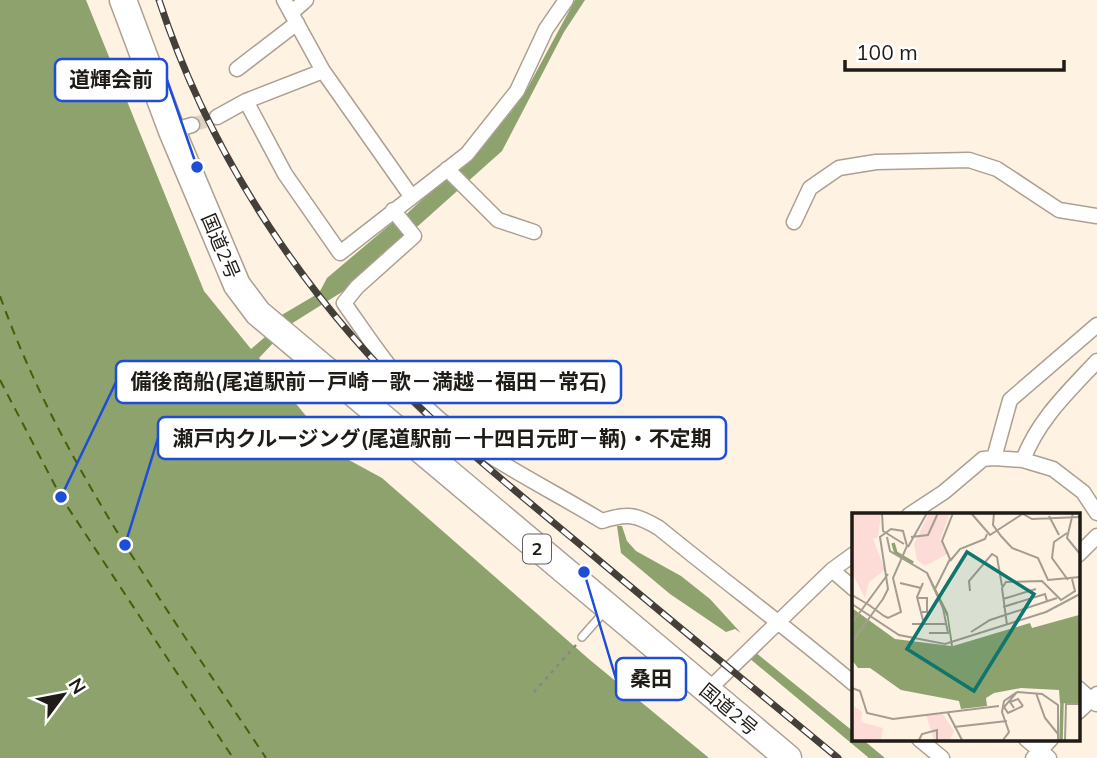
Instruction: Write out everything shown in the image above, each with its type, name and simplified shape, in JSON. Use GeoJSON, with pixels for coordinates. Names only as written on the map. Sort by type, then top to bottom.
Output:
{"type":"FeatureCollection","features":[{"type":"Feature","properties":{"kind":"highway","name":"国道2号"},"geometry":{"type":"LineString","coordinates":[[123,0],[182,128],[237,285],[278,332],[788,758]]}},
{"type":"Feature","properties":{"kind":"street"},"geometry":{"type":"LineString","coordinates":[[237,68],[290,12],[306,0]]}},
{"type":"Feature","properties":{"kind":"street"},"geometry":{"type":"LineString","coordinates":[[246,101],[285,174],[340,253],[467,153],[517,91],[546,29],[566,0]]}},
{"type":"Feature","properties":{"kind":"street"},"geometry":{"type":"LineString","coordinates":[[290,12],[323,71],[411,197]]}},
{"type":"Feature","properties":{"kind":"street"},"geometry":{"type":"LineString","coordinates":[[217,117],[246,101],[323,71]]}},
{"type":"Feature","properties":{"kind":"street"},"geometry":{"type":"LineString","coordinates":[[794,222],[810,188],[839,168],[876,162],[956,160],[969,160],[997,169],[1059,210],[1097,216]]}},
{"type":"Feature","properties":{"kind":"street"},"geometry":{"type":"LineString","coordinates":[[447,169],[471,196],[498,220],[534,232]]}},
{"type":"Feature","properties":{"kind":"street"},"geometry":{"type":"LineString","coordinates":[[393,210],[414,236],[357,287],[344,303],[388,367],[427,409],[476,447],[602,521],[624,514],[645,520],[759,610],[780,622],[852,682]]}},
{"type":"Feature","properties":{"kind":"street"},"geometry":{"type":"LineString","coordinates":[[995,458],[1010,400],[1097,325]]}},
{"type":"Feature","properties":{"kind":"street"},"geometry":{"type":"LineString","coordinates":[[1023,460],[1032,436],[1045,418],[1097,361]]}},
{"type":"Feature","properties":{"kind":"street"},"geometry":{"type":"LineString","coordinates":[[912,513],[944,492],[983,459],[995,458],[1023,460],[1053,469],[1083,492],[1097,513]]}},
{"type":"Feature","properties":{"kind":"street"},"geometry":{"type":"LineString","coordinates":[[1080,553],[1097,536]]}},
{"type":"Feature","properties":{"kind":"street"},"geometry":{"type":"LineString","coordinates":[[707,691],[832,570],[852,555]]}},
{"type":"Feature","properties":{"kind":"street"},"geometry":{"type":"LineString","coordinates":[[832,570],[852,587]]}},
{"type":"Feature","properties":{"kind":"street"},"geometry":{"type":"LineString","coordinates":[[1080,689],[1095,700],[1080,711]]}},
{"type":"Feature","properties":{"kind":"street"},"geometry":{"type":"LineString","coordinates":[[920,740],[942,758]]}},
{"type":"Feature","properties":{"kind":"street"},"geometry":{"type":"LineString","coordinates":[[1027,740],[1040,755],[1050,740]]}},
{"type":"Feature","properties":{"kind":"lane"},"geometry":{"type":"LineString","coordinates":[[582,638],[608,608]]}},
{"type":"Feature","properties":{"kind":"path"},"geometry":{"type":"LineString","coordinates":[[534,692],[582,638]]}},
{"type":"Feature","properties":{"kind":"shaded area"},"geometry":{"type":"Polygon","coordinates":[[[0,0],[86,0],[204,291],[251,349],[265,337],[280,316],[319,293],[327,278],[392,223],[398,222],[487,139],[527,89],[575,0],[585,0],[564,32],[502,151],[418,226],[407,231],[405,237],[342,292],[291,324],[259,358],[336,453],[382,478],[590,660],[709,758],[0,758],[0,0]]]}},
{"type":"Feature","properties":{"kind":"shaded area"},"geometry":{"type":"Polygon","coordinates":[[[617,526],[622,526],[627,541],[636,551],[681,576],[710,599],[741,633],[735,629],[726,632],[670,594],[621,553],[617,526]]]}},
{"type":"Feature","properties":{"kind":"shaded area"},"geometry":{"type":"Polygon","coordinates":[[[755,652],[852,730],[852,740],[863,740],[885,758],[869,758],[749,658],[755,652]]]}},
{"type":"Feature","properties":{"kind":"ferry route"},"geometry":{"type":"LineString","coordinates":[[0,296],[53,418],[85,477],[155,591],[266,758]]}},
{"type":"Feature","properties":{"kind":"ferry route"},"geometry":{"type":"LineString","coordinates":[[0,380],[61,497],[233,758]]}},
{"type":"Feature","properties":{"kind":"tunnel"},"geometry":{"type":"LineString","coordinates":[[192,125],[217,117]]}},
{"type":"Feature","properties":{"kind":"railway"},"geometry":{"type":"LineString","coordinates":[[159,0],[206,116],[236,172],[305,278],[386,374],[450,435],[838,758]]}},
{"type":"Feature","properties":{"kind":"place","name":"道輝会前"},"geometry":{"type":"Point","coordinates":[197,167]}},
{"type":"Feature","properties":{"kind":"place","name":"備後商船(尾道駅前－戸崎－歌－満越－福田－常石)"},"geometry":{"type":"Point","coordinates":[61,497]}},
{"type":"Feature","properties":{"kind":"place","name":"瀬戸内クルージング(尾道駅前－十四日元町－鞆)・不定期"},"geometry":{"type":"Point","coordinates":[125,545]}},
{"type":"Feature","properties":{"kind":"place","name":"桑田"},"geometry":{"type":"Point","coordinates":[584,572]}}]}
